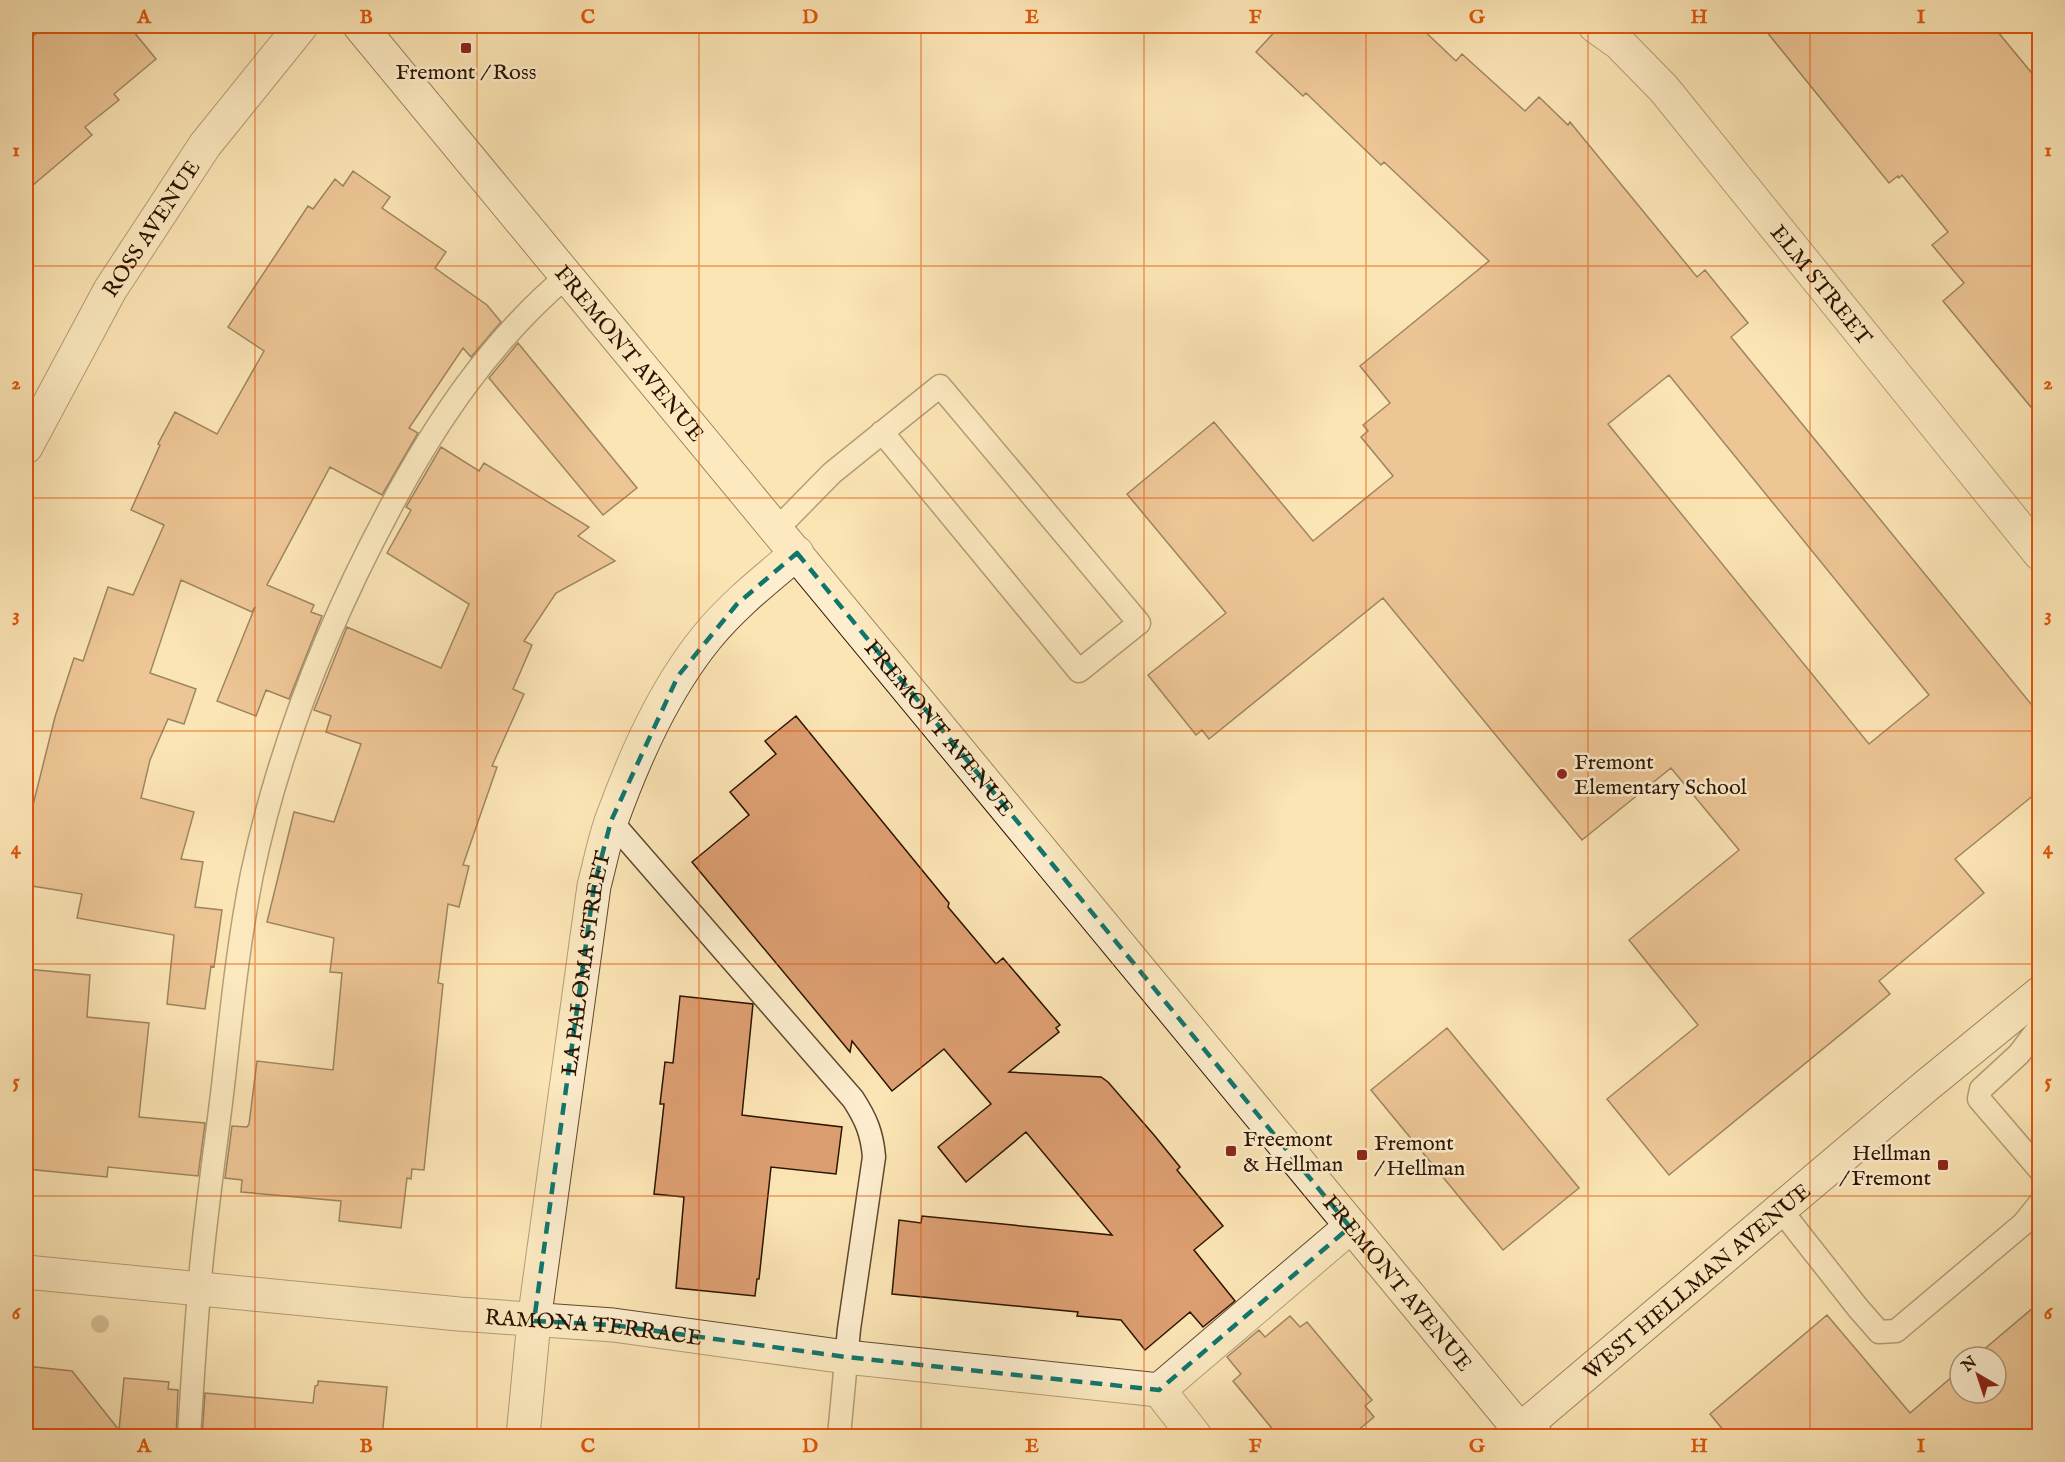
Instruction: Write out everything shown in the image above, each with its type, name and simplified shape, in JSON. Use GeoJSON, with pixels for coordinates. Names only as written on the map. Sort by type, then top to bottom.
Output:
{"type":"FeatureCollection","features":[{"type":"Feature","properties":{"kind":"street","name":"ROSS AVENUE"},"geometry":{"type":"LineString","coordinates":[[26,447],[116,280],[205,145],[301,26]]}},
{"type":"Feature","properties":{"kind":"street","name":"FREMONT AVENUE"},"geometry":{"type":"LineString","coordinates":[[360,26],[787,541],[1350,1227],[1526,1434]]}},
{"type":"Feature","properties":{"kind":"street","name":"ELM STREET"},"geometry":{"type":"LineString","coordinates":[[1595,26],[1618,44],[1664,89],[2040,554]]}},
{"type":"Feature","properties":{"kind":"street","name":"LA PALOMA STREET"},"geometry":{"type":"LineString","coordinates":[[523,1437],[534,1321],[594,885],[611,820],[649,732],[678,676],[706,638],[737,604],[787,541]]}},
{"type":"Feature","properties":{"kind":"street","name":"WEST HELLMAN AVENUE"},"geometry":{"type":"LineString","coordinates":[[1526,1434],[1780,1209],[2040,993]]}},
{"type":"Feature","properties":{"kind":"street"},"geometry":{"type":"LineString","coordinates":[[1195,1437],[1159,1390],[1350,1227]]}},
{"type":"Feature","properties":{"kind":"street","name":"RAMONA TERRACE"},"geometry":{"type":"LineString","coordinates":[[26,1272],[534,1321],[613,1325],[846,1357],[1159,1390]]}},
{"type":"Feature","properties":{"kind":"lane"},"geometry":{"type":"LineString","coordinates":[[189,1437],[199,1290],[231,1014],[252,873],[287,746],[312,673],[342,602],[407,475],[482,362],[539,299],[567,276]]}},
{"type":"Feature","properties":{"kind":"lane"},"geometry":{"type":"LineString","coordinates":[[787,541],[832,473],[882,432],[940,386],[1139,623],[1079,671],[882,432]]}},
{"type":"Feature","properties":{"kind":"lane"},"geometry":{"type":"LineString","coordinates":[[611,820],[854,1099],[872,1137],[874,1157],[846,1357],[839,1437]]}},
{"type":"Feature","properties":{"kind":"lane"},"geometry":{"type":"LineString","coordinates":[[2040,1026],[2019,1054],[1981,1089],[1979,1099],[2040,1170]]}},
{"type":"Feature","properties":{"kind":"lane"},"geometry":{"type":"LineString","coordinates":[[1780,1209],[1878,1332],[1896,1331],[2023,1224],[2040,1203]]}},
{"type":"Feature","properties":{"kind":"highlighted area"},"geometry":{"type":"Polygon","coordinates":[[[797,553],[1350,1227],[1159,1390],[846,1357],[613,1325],[534,1321],[594,886],[611,821],[678,676],[737,604],[797,553]]]}},
{"type":"Feature","properties":{"kind":"building"},"geometry":{"type":"Polygon","coordinates":[[[45,26],[129,26],[156,59],[114,94],[119,100],[85,127],[92,135],[26,191],[26,42],[45,26]]]}},
{"type":"Feature","properties":{"kind":"building"},"geometry":{"type":"Polygon","coordinates":[[[1280,26],[1419,26],[1456,61],[1462,54],[1525,111],[1539,97],[1568,125],[1570,122],[1697,277],[1705,270],[1748,323],[1731,337],[2040,715],[2040,790],[1955,859],[1984,893],[1879,981],[1890,994],[1669,1175],[1607,1099],[1698,1025],[1629,940],[1739,850],[1671,768],[1582,840],[1383,598],[1209,739],[1202,730],[1196,735],[1148,675],[1226,613],[1127,494],[1214,422],[1313,541],[1393,476],[1361,437],[1368,431],[1363,425],[1390,403],[1360,366],[1489,261],[1384,162],[1381,165],[1306,93],[1303,96],[1256,52],[1280,26]],[[1669,375],[1608,424],[1869,744],[1929,695],[1669,375]]]}},
{"type":"Feature","properties":{"kind":"building"},"geometry":{"type":"Polygon","coordinates":[[[1762,26],[1993,26],[2040,83],[2040,418],[1943,301],[1964,283],[1932,245],[1948,232],[1902,175],[1889,183],[1762,26]]]}},
{"type":"Feature","properties":{"kind":"building"},"geometry":{"type":"Polygon","coordinates":[[[353,171],[390,197],[382,208],[446,252],[435,268],[487,305],[501,322],[471,357],[463,348],[409,428],[418,433],[382,495],[330,467],[267,585],[314,605],[311,612],[322,616],[289,699],[266,690],[256,716],[217,701],[255,607],[252,612],[181,580],[150,673],[196,689],[184,724],[168,719],[150,760],[141,798],[194,812],[181,859],[203,862],[195,907],[222,910],[205,1009],[167,1004],[174,935],[77,918],[82,894],[26,885],[26,833],[55,717],[74,658],[83,661],[108,587],[133,595],[164,525],[131,510],[160,445],[158,444],[175,412],[217,434],[264,351],[228,327],[308,206],[313,209],[335,179],[343,186],[353,171]]]}},
{"type":"Feature","properties":{"kind":"building"},"geometry":{"type":"Polygon","coordinates":[[[518,343],[637,488],[603,515],[489,378],[518,343]]]}},
{"type":"Feature","properties":{"kind":"building"},"geometry":{"type":"Polygon","coordinates":[[[441,447],[479,471],[484,463],[589,527],[578,536],[615,561],[556,593],[524,641],[532,645],[513,689],[524,694],[492,766],[497,767],[463,865],[469,866],[459,907],[448,904],[438,983],[443,984],[424,1170],[412,1169],[411,1179],[407,1178],[401,1228],[339,1221],[341,1201],[241,1192],[242,1180],[225,1178],[232,1126],[247,1127],[249,1124],[257,1061],[333,1070],[342,973],[330,972],[334,938],[267,922],[294,812],[334,822],[361,744],[326,732],[331,716],[314,710],[347,627],[441,668],[469,604],[387,553],[411,510],[406,507],[441,447]]]}},
{"type":"Feature","properties":{"kind":"building"},"geometry":{"type":"Polygon","coordinates":[[[796,716],[996,964],[1003,958],[1060,1025],[1056,1028],[1059,1032],[1009,1072],[1101,1077],[1108,1082],[1180,1167],[1177,1170],[1223,1226],[1194,1250],[1235,1301],[1203,1327],[1190,1312],[1145,1350],[1121,1320],[1077,1316],[1078,1312],[892,1294],[899,1220],[921,1223],[922,1216],[1112,1235],[1026,1132],[966,1182],[938,1147],[991,1104],[944,1049],[892,1091],[852,1041],[850,1052],[692,862],[749,815],[730,792],[776,754],[765,741],[796,716]]]}},
{"type":"Feature","properties":{"kind":"building"},"geometry":{"type":"Polygon","coordinates":[[[26,969],[90,975],[87,1017],[149,1023],[139,1117],[205,1123],[198,1176],[108,1167],[107,1177],[26,1169],[26,969]]]}},
{"type":"Feature","properties":{"kind":"building"},"geometry":{"type":"Polygon","coordinates":[[[680,996],[753,1004],[742,1115],[842,1127],[836,1174],[771,1167],[759,1279],[757,1279],[755,1296],[676,1288],[684,1197],[654,1194],[664,1104],[660,1104],[665,1062],[673,1063],[680,996]]]}},
{"type":"Feature","properties":{"kind":"building"},"geometry":{"type":"Polygon","coordinates":[[[1447,1028],[1579,1188],[1503,1250],[1371,1090],[1447,1028]]]}},
{"type":"Feature","properties":{"kind":"building"},"geometry":{"type":"Polygon","coordinates":[[[2040,1302],[2040,1437],[1729,1437],[1710,1414],[1827,1315],[1910,1413],[1948,1380],[1948,1405],[2008,1405],[2008,1345],[1989,1345],[2040,1302]]]}},
{"type":"Feature","properties":{"kind":"building"},"geometry":{"type":"Polygon","coordinates":[[[1290,1316],[1300,1327],[1307,1322],[1372,1400],[1365,1406],[1374,1417],[1350,1437],[1279,1437],[1233,1381],[1241,1374],[1227,1357],[1259,1330],[1265,1337],[1290,1316]]]}},
{"type":"Feature","properties":{"kind":"building"},"geometry":{"type":"Polygon","coordinates":[[[26,1366],[72,1371],[119,1430],[124,1378],[169,1382],[168,1389],[178,1390],[176,1437],[120,1431],[124,1437],[26,1437],[26,1366]]]}},
{"type":"Feature","properties":{"kind":"building"},"geometry":{"type":"Polygon","coordinates":[[[318,1381],[387,1387],[382,1437],[202,1437],[205,1393],[313,1403],[315,1386],[318,1385],[318,1381]]]}},
{"type":"Feature","properties":{"kind":"place","name":"Fremont / Ross"},"geometry":{"type":"Point","coordinates":[466,48]}},
{"type":"Feature","properties":{"kind":"place","name":"Fremont Elementary School"},"geometry":{"type":"Point","coordinates":[1562,774]}},
{"type":"Feature","properties":{"kind":"place","name":"Freemont & Hellman"},"geometry":{"type":"Point","coordinates":[1231,1151]}},
{"type":"Feature","properties":{"kind":"place","name":"Fremont / Hellman"},"geometry":{"type":"Point","coordinates":[1362,1155]}},
{"type":"Feature","properties":{"kind":"place","name":"Hellman / Fremont"},"geometry":{"type":"Point","coordinates":[1943,1165]}}]}
